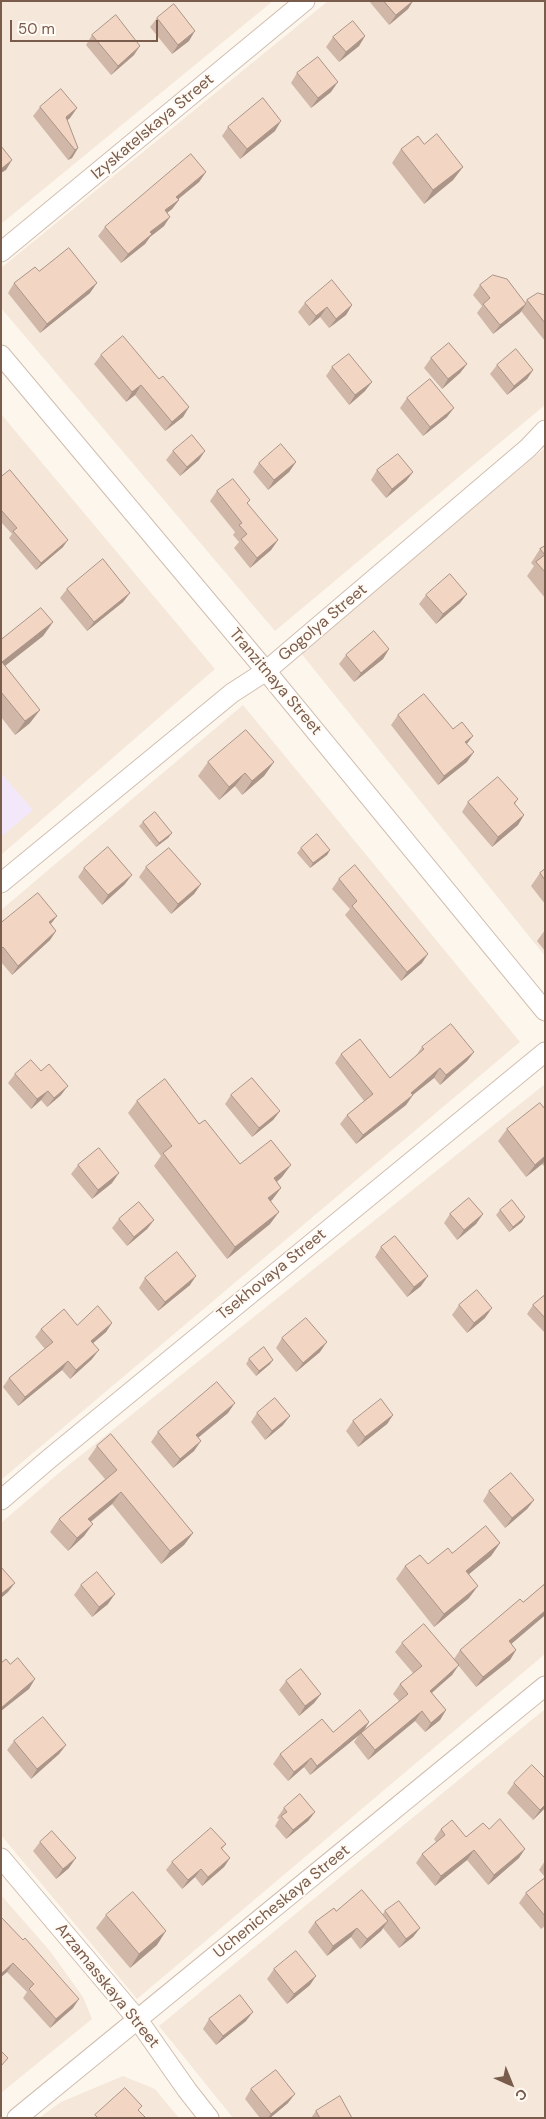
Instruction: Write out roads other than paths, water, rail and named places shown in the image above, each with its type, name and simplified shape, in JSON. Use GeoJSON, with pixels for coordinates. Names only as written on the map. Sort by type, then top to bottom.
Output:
{"type":"FeatureCollection","features":[{"type":"Feature","properties":{"kind":"street","name":"Izyskatelskaya Street"},"geometry":{"type":"LineString","coordinates":[[1,252],[305,1]]}},
{"type":"Feature","properties":{"kind":"street","name":"Tranzitnaya Street"},"geometry":{"type":"LineString","coordinates":[[1,356],[266,671],[545,1011]]}},
{"type":"Feature","properties":{"kind":"street","name":"Gogolya Street"},"geometry":{"type":"LineString","coordinates":[[1,883],[232,693],[266,671],[528,448],[545,430]]}},
{"type":"Feature","properties":{"kind":"street","name":"Tsekhovaya Street"},"geometry":{"type":"LineString","coordinates":[[1,1500],[545,1052]]}},
{"type":"Feature","properties":{"kind":"street","name":"Uchenicheskaya Street"},"geometry":{"type":"LineString","coordinates":[[17,2118],[545,1686]]}},
{"type":"Feature","properties":{"kind":"street","name":"Arzamasskaya Street"},"geometry":{"type":"LineString","coordinates":[[1,1858],[138,2020],[187,2090],[210,2118]]}}]}
